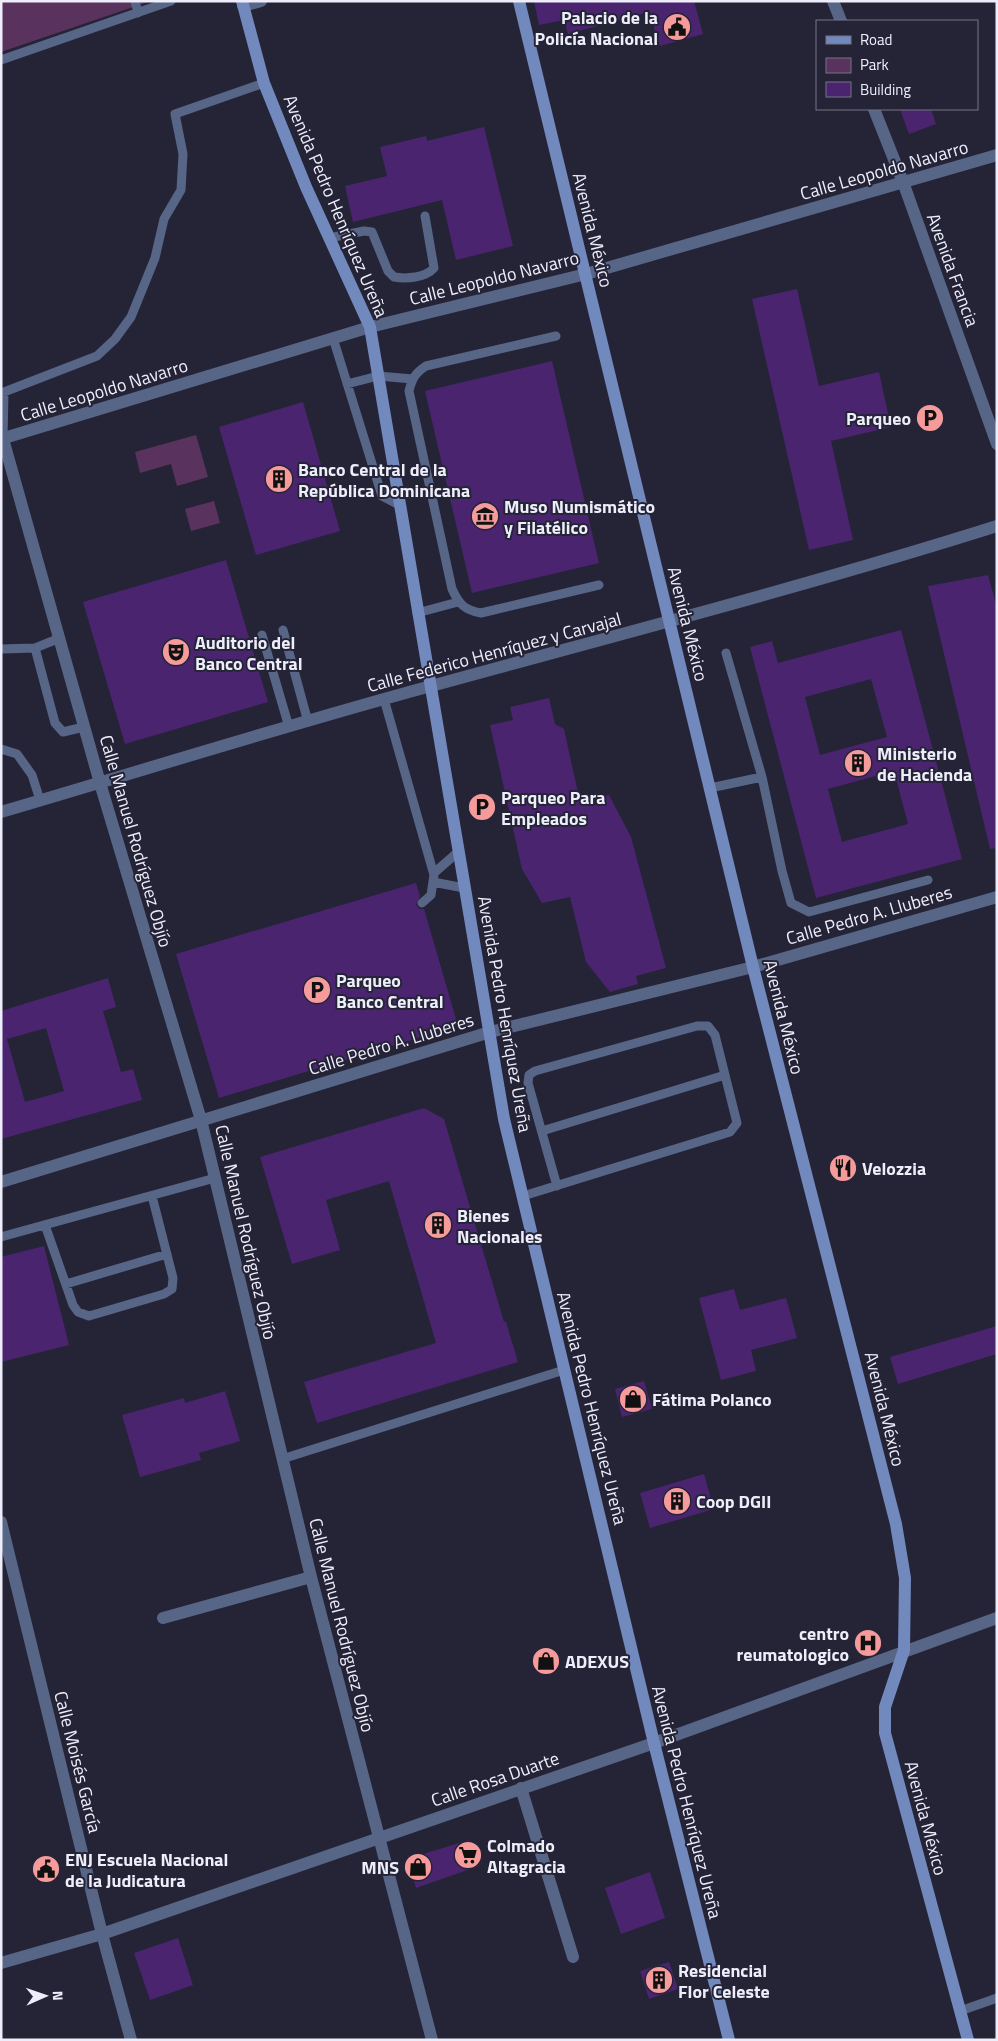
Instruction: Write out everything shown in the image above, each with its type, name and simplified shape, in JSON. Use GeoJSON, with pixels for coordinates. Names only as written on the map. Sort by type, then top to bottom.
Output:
{"type":"FeatureCollection","features":[{"type":"Feature","properties":{"kind":"main road","name":"Avenida México"},"geometry":{"type":"LineString","coordinates":[[519,1],[753,967],[896,1524],[905,1578],[904,1650],[885,1707],[885,1733],[968,2040]]}},
{"type":"Feature","properties":{"kind":"main road","name":"Avenida Pedro Henríquez Ureña"},"geometry":{"type":"LineString","coordinates":[[242,4],[264,83],[306,187],[370,327],[429,686],[504,1119],[654,1742],[729,2040]]}},
{"type":"Feature","properties":{"kind":"street"},"geometry":{"type":"LineString","coordinates":[[242,4],[261,1]]}},
{"type":"Feature","properties":{"kind":"street"},"geometry":{"type":"LineString","coordinates":[[834,1],[841,20]]}},
{"type":"Feature","properties":{"kind":"street","name":"Avenida Francia"},"geometry":{"type":"LineString","coordinates":[[874,110],[903,182],[997,444]]}},
{"type":"Feature","properties":{"kind":"street","name":"Calle Leopoldo Navarro"},"geometry":{"type":"LineString","coordinates":[[2,439],[370,327],[586,274],[997,155]]}},
{"type":"Feature","properties":{"kind":"street","name":"Calle Manuel Rodríguez Objío"},"geometry":{"type":"LineString","coordinates":[[2,439],[100,783],[201,1120],[310,1577],[432,2040]]}},
{"type":"Feature","properties":{"kind":"street","name":"Calle Federico Henríquez y Carvajal"},"geometry":{"type":"LineString","coordinates":[[1,812],[429,686],[669,622],[897,557],[997,526]]}},
{"type":"Feature","properties":{"kind":"street","name":"Calle Pedro A. Lluberes"},"geometry":{"type":"LineString","coordinates":[[1,1182],[490,1032],[753,967],[997,897]]}},
{"type":"Feature","properties":{"kind":"street","name":"Calle Moisés García"},"geometry":{"type":"LineString","coordinates":[[1,1522],[102,1934],[131,2040]]}},
{"type":"Feature","properties":{"kind":"street"},"geometry":{"type":"LineString","coordinates":[[163,1618],[310,1577]]}},
{"type":"Feature","properties":{"kind":"street","name":"Calle Rosa Duarte"},"geometry":{"type":"LineString","coordinates":[[1,1963],[102,1934],[654,1742],[904,1650],[997,1618]]}},
{"type":"Feature","properties":{"kind":"street"},"geometry":{"type":"LineString","coordinates":[[521,1788],[573,1957]]}},
{"type":"Feature","properties":{"kind":"lane"},"geometry":{"type":"LineString","coordinates":[[135,1],[138,13]]}},
{"type":"Feature","properties":{"kind":"lane"},"geometry":{"type":"LineString","coordinates":[[1,60],[171,1]]}},
{"type":"Feature","properties":{"kind":"lane"},"geometry":{"type":"LineString","coordinates":[[2,439],[4,392],[97,356],[115,340],[131,317],[155,258],[164,219],[181,190],[184,154],[175,114],[264,83]]}},
{"type":"Feature","properties":{"kind":"lane"},"geometry":{"type":"LineString","coordinates":[[329,238],[364,231],[372,232],[388,271],[394,277],[402,278],[429,274],[434,268],[434,259],[425,216]]}},
{"type":"Feature","properties":{"kind":"lane"},"geometry":{"type":"LineString","coordinates":[[556,336],[426,366],[418,371],[409,392],[452,589],[458,602],[467,610],[481,613],[599,585]]}},
{"type":"Feature","properties":{"kind":"lane"},"geometry":{"type":"LineString","coordinates":[[333,338],[382,496],[399,505]]}},
{"type":"Feature","properties":{"kind":"lane"},"geometry":{"type":"LineString","coordinates":[[347,384],[378,376],[413,379]]}},
{"type":"Feature","properties":{"kind":"lane"},"geometry":{"type":"LineString","coordinates":[[417,613],[458,602]]}},
{"type":"Feature","properties":{"kind":"lane"},"geometry":{"type":"LineString","coordinates":[[283,630],[308,722]]}},
{"type":"Feature","properties":{"kind":"lane"},"geometry":{"type":"LineString","coordinates":[[262,635],[289,727]]}},
{"type":"Feature","properties":{"kind":"lane"},"geometry":{"type":"LineString","coordinates":[[1,649],[35,648],[60,638]]}},
{"type":"Feature","properties":{"kind":"lane"},"geometry":{"type":"LineString","coordinates":[[35,648],[55,723],[63,732],[84,727]]}},
{"type":"Feature","properties":{"kind":"lane"},"geometry":{"type":"LineString","coordinates":[[726,654],[762,777],[782,871],[791,903],[809,912],[928,880]]}},
{"type":"Feature","properties":{"kind":"lane"},"geometry":{"type":"LineString","coordinates":[[384,699],[433,877],[431,895],[422,904]]}},
{"type":"Feature","properties":{"kind":"lane"},"geometry":{"type":"LineString","coordinates":[[1,749],[17,754],[32,775],[40,800]]}},
{"type":"Feature","properties":{"kind":"lane"},"geometry":{"type":"LineString","coordinates":[[710,788],[762,777]]}},
{"type":"Feature","properties":{"kind":"lane"},"geometry":{"type":"LineString","coordinates":[[433,877],[458,852]]}},
{"type":"Feature","properties":{"kind":"lane"},"geometry":{"type":"LineString","coordinates":[[433,877],[464,888]]}},
{"type":"Feature","properties":{"kind":"lane"},"geometry":{"type":"LineString","coordinates":[[522,1196],[558,1186],[730,1132],[737,1122],[715,1035],[708,1026],[698,1026],[535,1071],[529,1075],[528,1083],[558,1186]]}},
{"type":"Feature","properties":{"kind":"lane"},"geometry":{"type":"LineString","coordinates":[[542,1131],[725,1075]]}},
{"type":"Feature","properties":{"kind":"lane"},"geometry":{"type":"LineString","coordinates":[[1,1236],[215,1178]]}},
{"type":"Feature","properties":{"kind":"lane"},"geometry":{"type":"LineString","coordinates":[[45,1225],[73,1305],[78,1312],[89,1316],[164,1294],[172,1289],[173,1278],[152,1196]]}},
{"type":"Feature","properties":{"kind":"lane"},"geometry":{"type":"LineString","coordinates":[[66,1284],[167,1254]]}},
{"type":"Feature","properties":{"kind":"lane"},"geometry":{"type":"LineString","coordinates":[[282,1459],[564,1370]]}},
{"type":"Feature","properties":{"kind":"lane"},"geometry":{"type":"LineString","coordinates":[[960,2011],[997,1998]]}},
{"type":"Feature","properties":{"kind":"green space"},"geometry":{"type":"Polygon","coordinates":[[[1,1],[151,1],[1,52],[1,1]]]}},
{"type":"Feature","properties":{"kind":"green space"},"geometry":{"type":"Polygon","coordinates":[[[196,435],[208,477],[177,486],[171,464],[140,473],[135,452],[196,435]]]}},
{"type":"Feature","properties":{"kind":"green space"},"geometry":{"type":"Polygon","coordinates":[[[214,501],[220,523],[191,531],[185,509],[214,501]]]}},
{"type":"Feature","properties":{"kind":"building","name":"Palacio de la Policía Nacional"},"geometry":{"type":"Polygon","coordinates":[[[534,1],[694,1],[703,34],[660,46],[649,12],[568,34],[564,20],[539,25],[534,1]]]}},
{"type":"Feature","properties":{"kind":"building"},"geometry":{"type":"Polygon","coordinates":[[[900,110],[931,110],[936,124],[909,134],[900,110]]]}},
{"type":"Feature","properties":{"kind":"building"},"geometry":{"type":"Polygon","coordinates":[[[484,127],[513,246],[456,260],[442,200],[353,222],[345,186],[387,176],[380,147],[426,136],[427,141],[484,127]]]}},
{"type":"Feature","properties":{"kind":"building"},"geometry":{"type":"Polygon","coordinates":[[[797,289],[819,386],[879,372],[891,427],[831,441],[853,540],[809,550],[752,299],[797,289]]]}},
{"type":"Feature","properties":{"kind":"building"},"geometry":{"type":"Polygon","coordinates":[[[552,361],[599,563],[472,593],[425,391],[552,361]]]}},
{"type":"Feature","properties":{"kind":"building","name":"Banco Central de la República Dominicana"},"geometry":{"type":"Polygon","coordinates":[[[303,402],[340,531],[256,555],[219,427],[303,402]]]}},
{"type":"Feature","properties":{"kind":"building","name":"Auditorio del Banco Central"},"geometry":{"type":"Polygon","coordinates":[[[226,560],[268,702],[125,744],[83,602],[226,560]]]}},
{"type":"Feature","properties":{"kind":"building"},"geometry":{"type":"Polygon","coordinates":[[[988,575],[997,608],[997,848],[990,849],[928,586],[988,575]]]}},
{"type":"Feature","properties":{"kind":"building","name":"Ministerio de Hacienda"},"geometry":{"type":"Polygon","coordinates":[[[901,630],[962,859],[816,898],[750,647],[772,641],[778,663],[901,630]],[[871,679],[805,697],[820,755],[887,737],[871,679]],[[894,771],[828,789],[842,842],[908,824],[894,771]]]}},
{"type":"Feature","properties":{"kind":"building"},"geometry":{"type":"Polygon","coordinates":[[[549,698],[555,724],[564,729],[580,802],[609,795],[631,837],[666,968],[636,976],[638,984],[610,992],[586,962],[570,897],[542,903],[522,869],[490,725],[513,720],[510,707],[549,698]]]}},
{"type":"Feature","properties":{"kind":"building","name":"Parqueo Banco Central"},"geometry":{"type":"Polygon","coordinates":[[[416,883],[420,896],[416,905],[420,909],[424,909],[458,1026],[219,1098],[176,954],[416,883]]]}},
{"type":"Feature","properties":{"kind":"building"},"geometry":{"type":"Polygon","coordinates":[[[108,978],[116,1007],[103,1011],[121,1072],[133,1069],[142,1100],[1,1139],[1,1011],[108,978]],[[46,1028],[7,1039],[25,1102],[64,1091],[46,1028]]]}},
{"type":"Feature","properties":{"kind":"building","name":"Bienes Nacionales"},"geometry":{"type":"Polygon","coordinates":[[[424,1108],[444,1119],[504,1322],[506,1322],[518,1362],[317,1423],[304,1382],[436,1343],[389,1181],[326,1200],[340,1250],[292,1264],[260,1157],[424,1108]]]}},
{"type":"Feature","properties":{"kind":"building"},"geometry":{"type":"Polygon","coordinates":[[[44,1246],[69,1345],[1,1362],[1,1257],[44,1246]]]}},
{"type":"Feature","properties":{"kind":"building"},"geometry":{"type":"Polygon","coordinates":[[[734,1289],[740,1310],[786,1298],[797,1338],[751,1350],[756,1371],[721,1380],[699,1298],[734,1289]]]}},
{"type":"Feature","properties":{"kind":"building"},"geometry":{"type":"Polygon","coordinates":[[[997,1326],[997,1354],[898,1384],[890,1357],[997,1326]]]}},
{"type":"Feature","properties":{"kind":"building","name":"Fátima Polanco"},"geometry":{"type":"Polygon","coordinates":[[[644,1381],[652,1409],[622,1417],[615,1389],[644,1381]]]}},
{"type":"Feature","properties":{"kind":"building"},"geometry":{"type":"Polygon","coordinates":[[[225,1391],[240,1441],[199,1453],[201,1460],[140,1477],[122,1415],[184,1398],[185,1403],[225,1391]]]}},
{"type":"Feature","properties":{"kind":"building","name":"Coop DGII"},"geometry":{"type":"Polygon","coordinates":[[[704,1474],[714,1509],[650,1528],[640,1493],[704,1474]]]}},
{"type":"Feature","properties":{"kind":"building"},"geometry":{"type":"Polygon","coordinates":[[[469,1840],[479,1866],[416,1888],[407,1859],[469,1840]]]}},
{"type":"Feature","properties":{"kind":"building"},"geometry":{"type":"Polygon","coordinates":[[[650,1872],[665,1918],[621,1934],[605,1888],[650,1872]]]}},
{"type":"Feature","properties":{"kind":"building"},"geometry":{"type":"Polygon","coordinates":[[[178,1938],[193,1985],[150,2000],[134,1953],[178,1938]]]}},
{"type":"Feature","properties":{"kind":"building","name":"Residencial Flor Celeste"},"geometry":{"type":"Polygon","coordinates":[[[669,1962],[678,1989],[649,1999],[640,1971],[669,1962]]]}},
{"type":"Feature","properties":{"kind":"place","name":"Palacio de la Policía Nacional"},"geometry":{"type":"Point","coordinates":[677,27]}},
{"type":"Feature","properties":{"kind":"place","name":"Parqueo"},"geometry":{"type":"Point","coordinates":[930,418]}},
{"type":"Feature","properties":{"kind":"place","name":"Banco Central de la República Dominicana"},"geometry":{"type":"Point","coordinates":[279,479]}},
{"type":"Feature","properties":{"kind":"place","name":"Muso Numismático y Filatélico"},"geometry":{"type":"Point","coordinates":[485,516]}},
{"type":"Feature","properties":{"kind":"place","name":"Auditorio del Banco Central"},"geometry":{"type":"Point","coordinates":[176,652]}},
{"type":"Feature","properties":{"kind":"place","name":"Ministerio de Hacienda"},"geometry":{"type":"Point","coordinates":[858,763]}},
{"type":"Feature","properties":{"kind":"place","name":"Parqueo Para Empleados"},"geometry":{"type":"Point","coordinates":[482,807]}},
{"type":"Feature","properties":{"kind":"place","name":"Parqueo Banco Central"},"geometry":{"type":"Point","coordinates":[317,990]}},
{"type":"Feature","properties":{"kind":"place","name":"Velozzia"},"geometry":{"type":"Point","coordinates":[843,1168]}},
{"type":"Feature","properties":{"kind":"place","name":"Bienes Nacionales"},"geometry":{"type":"Point","coordinates":[438,1225]}},
{"type":"Feature","properties":{"kind":"place","name":"Fátima Polanco"},"geometry":{"type":"Point","coordinates":[633,1399]}},
{"type":"Feature","properties":{"kind":"place","name":"Coop DGII"},"geometry":{"type":"Point","coordinates":[677,1501]}},
{"type":"Feature","properties":{"kind":"place","name":"centro reumatologico"},"geometry":{"type":"Point","coordinates":[868,1643]}},
{"type":"Feature","properties":{"kind":"place","name":"ADEXUS"},"geometry":{"type":"Point","coordinates":[546,1661]}},
{"type":"Feature","properties":{"kind":"place","name":"Colmado Altagracia"},"geometry":{"type":"Point","coordinates":[468,1855]}},
{"type":"Feature","properties":{"kind":"place","name":"MNS"},"geometry":{"type":"Point","coordinates":[418,1867]}},
{"type":"Feature","properties":{"kind":"place","name":"ENJ Escuela Nacional de la Judicatura"},"geometry":{"type":"Point","coordinates":[46,1869]}},
{"type":"Feature","properties":{"kind":"place","name":"Residencial Flor Celeste"},"geometry":{"type":"Point","coordinates":[659,1980]}}]}
